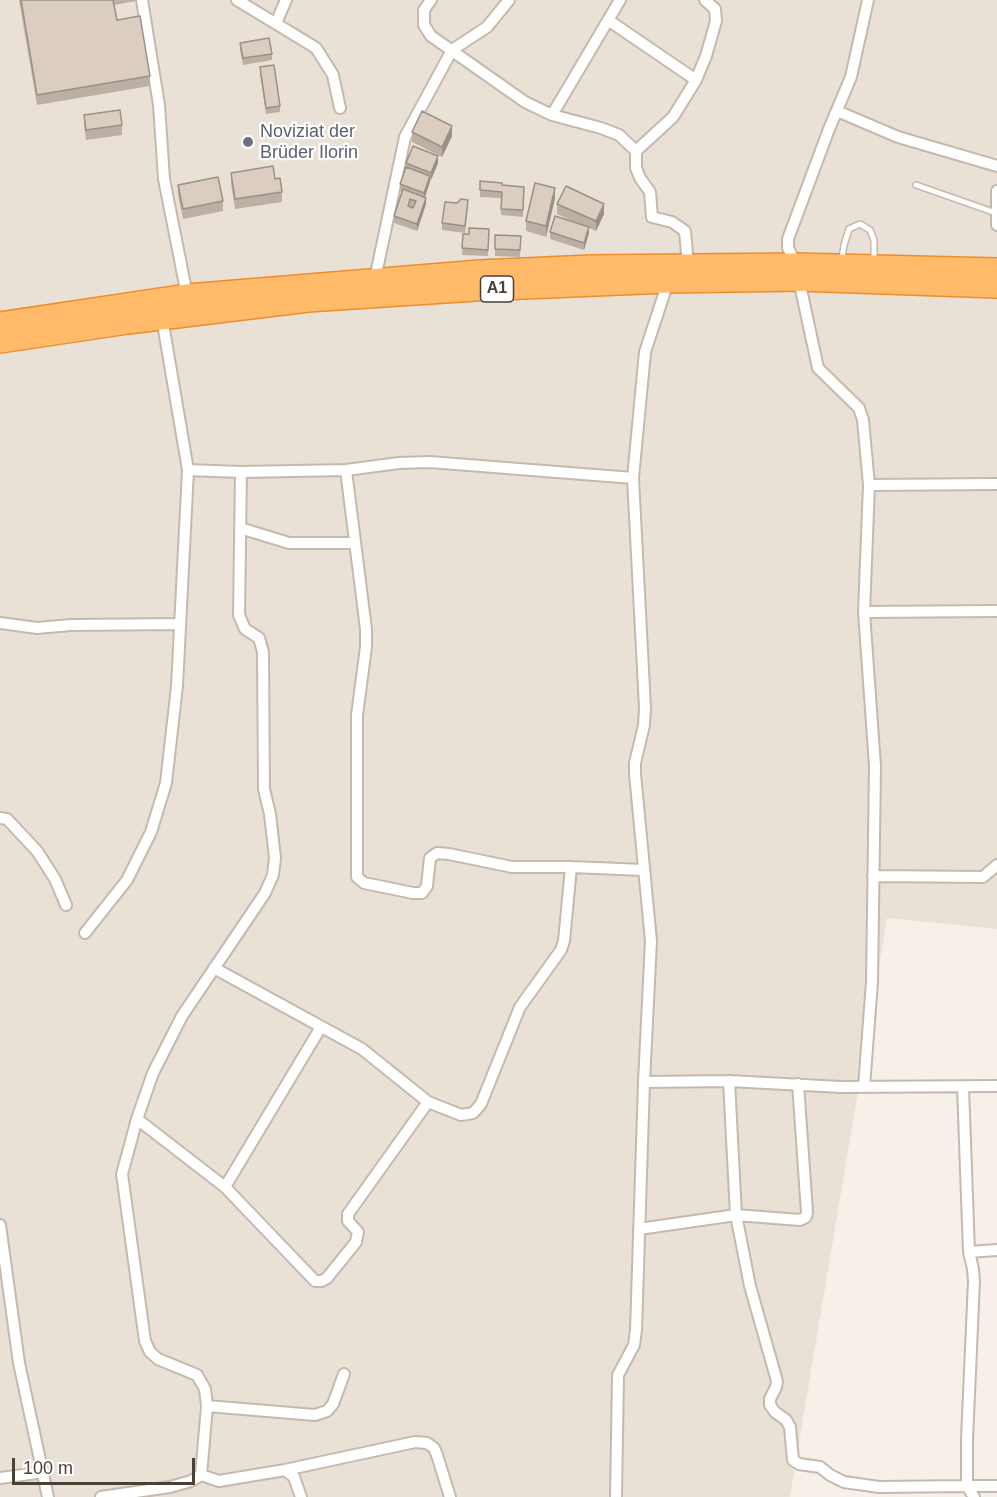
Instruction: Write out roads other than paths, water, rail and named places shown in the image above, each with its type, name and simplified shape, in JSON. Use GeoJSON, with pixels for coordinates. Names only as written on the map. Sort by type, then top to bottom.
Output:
{"type":"FeatureCollection","features":[{"type":"Feature","properties":{"kind":"highway","name":"A1"},"geometry":{"type":"LineString","coordinates":[[0,323],[187,295],[480,271],[591,266],[688,265],[997,287]]}},
{"type":"Feature","properties":{"kind":"highway","name":"A1"},"geometry":{"type":"LineString","coordinates":[[0,342],[162,318],[308,301],[476,290],[668,282],[798,272],[842,265],[997,269]]}},
{"type":"Feature","properties":{"kind":"street"},"geometry":{"type":"LineString","coordinates":[[142,0],[159,105],[164,179],[187,295]]}},
{"type":"Feature","properties":{"kind":"street"},"geometry":{"type":"LineString","coordinates":[[237,0],[316,48],[333,75],[340,108]]}},
{"type":"Feature","properties":{"kind":"street"},"geometry":{"type":"LineString","coordinates":[[276,23],[286,0]]}},
{"type":"Feature","properties":{"kind":"street"},"geometry":{"type":"LineString","coordinates":[[431,0],[424,10],[424,25],[431,36],[525,102],[552,115],[619,135],[636,151]]}},
{"type":"Feature","properties":{"kind":"street"},"geometry":{"type":"LineString","coordinates":[[375,279],[405,137],[452,50],[487,27],[509,0]]}},
{"type":"Feature","properties":{"kind":"street"},"geometry":{"type":"LineString","coordinates":[[552,115],[620,0]]}},
{"type":"Feature","properties":{"kind":"street"},"geometry":{"type":"LineString","coordinates":[[688,265],[684,231],[672,222],[652,218],[650,192],[636,168],[636,151],[672,117],[696,80],[716,21],[714,9],[705,0]]}},
{"type":"Feature","properties":{"kind":"street"},"geometry":{"type":"LineString","coordinates":[[864,1087],[872,982],[875,766],[864,612],[869,485],[863,420],[859,408],[818,368],[798,272],[788,248],[788,239],[829,129],[851,78],[865,1]]}},
{"type":"Feature","properties":{"kind":"street"},"geometry":{"type":"LineString","coordinates":[[608,20],[696,80]]}},
{"type":"Feature","properties":{"kind":"street"},"geometry":{"type":"LineString","coordinates":[[837,111],[898,137],[997,166]]}},
{"type":"Feature","properties":{"kind":"street"},"geometry":{"type":"LineString","coordinates":[[997,191],[997,225]]}},
{"type":"Feature","properties":{"kind":"street"},"geometry":{"type":"LineString","coordinates":[[616,1497],[618,1375],[634,1345],[636,1330],[651,941],[635,774],[645,708],[633,478],[645,351],[668,282]]}},
{"type":"Feature","properties":{"kind":"street"},"geometry":{"type":"LineString","coordinates":[[85,933],[127,880],[151,832],[166,783],[177,686],[188,470],[162,318]]}},
{"type":"Feature","properties":{"kind":"street"},"geometry":{"type":"LineString","coordinates":[[188,470],[241,472],[346,470],[399,463],[430,462],[633,478]]}},
{"type":"Feature","properties":{"kind":"street"},"geometry":{"type":"LineString","coordinates":[[346,470],[366,629],[366,647],[357,715],[357,877],[364,883],[413,893],[422,892],[427,886],[430,858],[437,853],[512,867],[644,870]]}},
{"type":"Feature","properties":{"kind":"street"},"geometry":{"type":"LineString","coordinates":[[101,1497],[171,1492],[201,1474],[207,1406],[205,1389],[197,1375],[158,1359],[150,1352],[145,1341],[122,1174],[153,1073],[182,1016],[265,893],[273,875],[275,858],[270,814],[264,789],[263,652],[259,638],[245,629],[239,615],[241,472]]}},
{"type":"Feature","properties":{"kind":"street"},"geometry":{"type":"LineString","coordinates":[[869,485],[997,484]]}},
{"type":"Feature","properties":{"kind":"street"},"geometry":{"type":"LineString","coordinates":[[240,528],[289,543],[355,543]]}},
{"type":"Feature","properties":{"kind":"street"},"geometry":{"type":"LineString","coordinates":[[864,612],[997,611]]}},
{"type":"Feature","properties":{"kind":"street"},"geometry":{"type":"LineString","coordinates":[[0,623],[37,628],[71,625],[180,624]]}},
{"type":"Feature","properties":{"kind":"street"},"geometry":{"type":"LineString","coordinates":[[0,818],[7,819],[37,852],[55,879],[66,905]]}},
{"type":"Feature","properties":{"kind":"street"},"geometry":{"type":"LineString","coordinates":[[873,876],[983,877],[997,865]]}},
{"type":"Feature","properties":{"kind":"street"},"geometry":{"type":"LineString","coordinates":[[214,968],[362,1049],[428,1102],[461,1115],[473,1113],[481,1104],[520,1007],[561,950],[564,941],[571,867]]}},
{"type":"Feature","properties":{"kind":"street"},"geometry":{"type":"LineString","coordinates":[[225,1187],[321,1027]]}},
{"type":"Feature","properties":{"kind":"street"},"geometry":{"type":"LineString","coordinates":[[644,1082],[729,1081],[864,1087],[997,1086]]}},
{"type":"Feature","properties":{"kind":"street"},"geometry":{"type":"LineString","coordinates":[[729,1081],[736,1215],[750,1287],[777,1381],[770,1405],[790,1427],[793,1460],[800,1464],[820,1467],[844,1482],[879,1487],[997,1486]]}},
{"type":"Feature","properties":{"kind":"street"},"geometry":{"type":"LineString","coordinates":[[639,1229],[736,1215],[800,1220],[806,1217],[798,1084]]}},
{"type":"Feature","properties":{"kind":"street"},"geometry":{"type":"LineString","coordinates":[[963,1087],[969,1251],[974,1281],[967,1486],[974,1497]]}},
{"type":"Feature","properties":{"kind":"street"},"geometry":{"type":"LineString","coordinates":[[137,1119],[225,1187],[315,1281],[322,1281],[356,1242],[358,1232],[348,1221],[348,1214],[428,1102]]}},
{"type":"Feature","properties":{"kind":"street"},"geometry":{"type":"LineString","coordinates":[[0,1225],[19,1363],[48,1497]]}},
{"type":"Feature","properties":{"kind":"street"},"geometry":{"type":"LineString","coordinates":[[969,1251],[997,1250]]}},
{"type":"Feature","properties":{"kind":"street"},"geometry":{"type":"LineString","coordinates":[[207,1406],[315,1415],[327,1411],[333,1404],[344,1374]]}},
{"type":"Feature","properties":{"kind":"street"},"geometry":{"type":"LineString","coordinates":[[201,1474],[219,1481],[285,1470],[415,1442],[427,1443],[434,1448],[437,1455],[450,1497]]}},
{"type":"Feature","properties":{"kind":"street"},"geometry":{"type":"LineString","coordinates":[[285,1470],[294,1477],[301,1497]]}},
{"type":"Feature","properties":{"kind":"street"},"geometry":{"type":"LineString","coordinates":[[0,1478],[44,1472]]}},
{"type":"Feature","properties":{"kind":"lane"},"geometry":{"type":"LineString","coordinates":[[916,185],[996,213]]}},
{"type":"Feature","properties":{"kind":"lane"},"geometry":{"type":"LineString","coordinates":[[842,265],[844,244],[849,229],[860,224],[870,230],[874,240],[874,265]]}},
{"type":"Feature","properties":{"kind":"place","name":"Noviziat der Brüder Ilorin"},"geometry":{"type":"Point","coordinates":[248,142]}}]}
